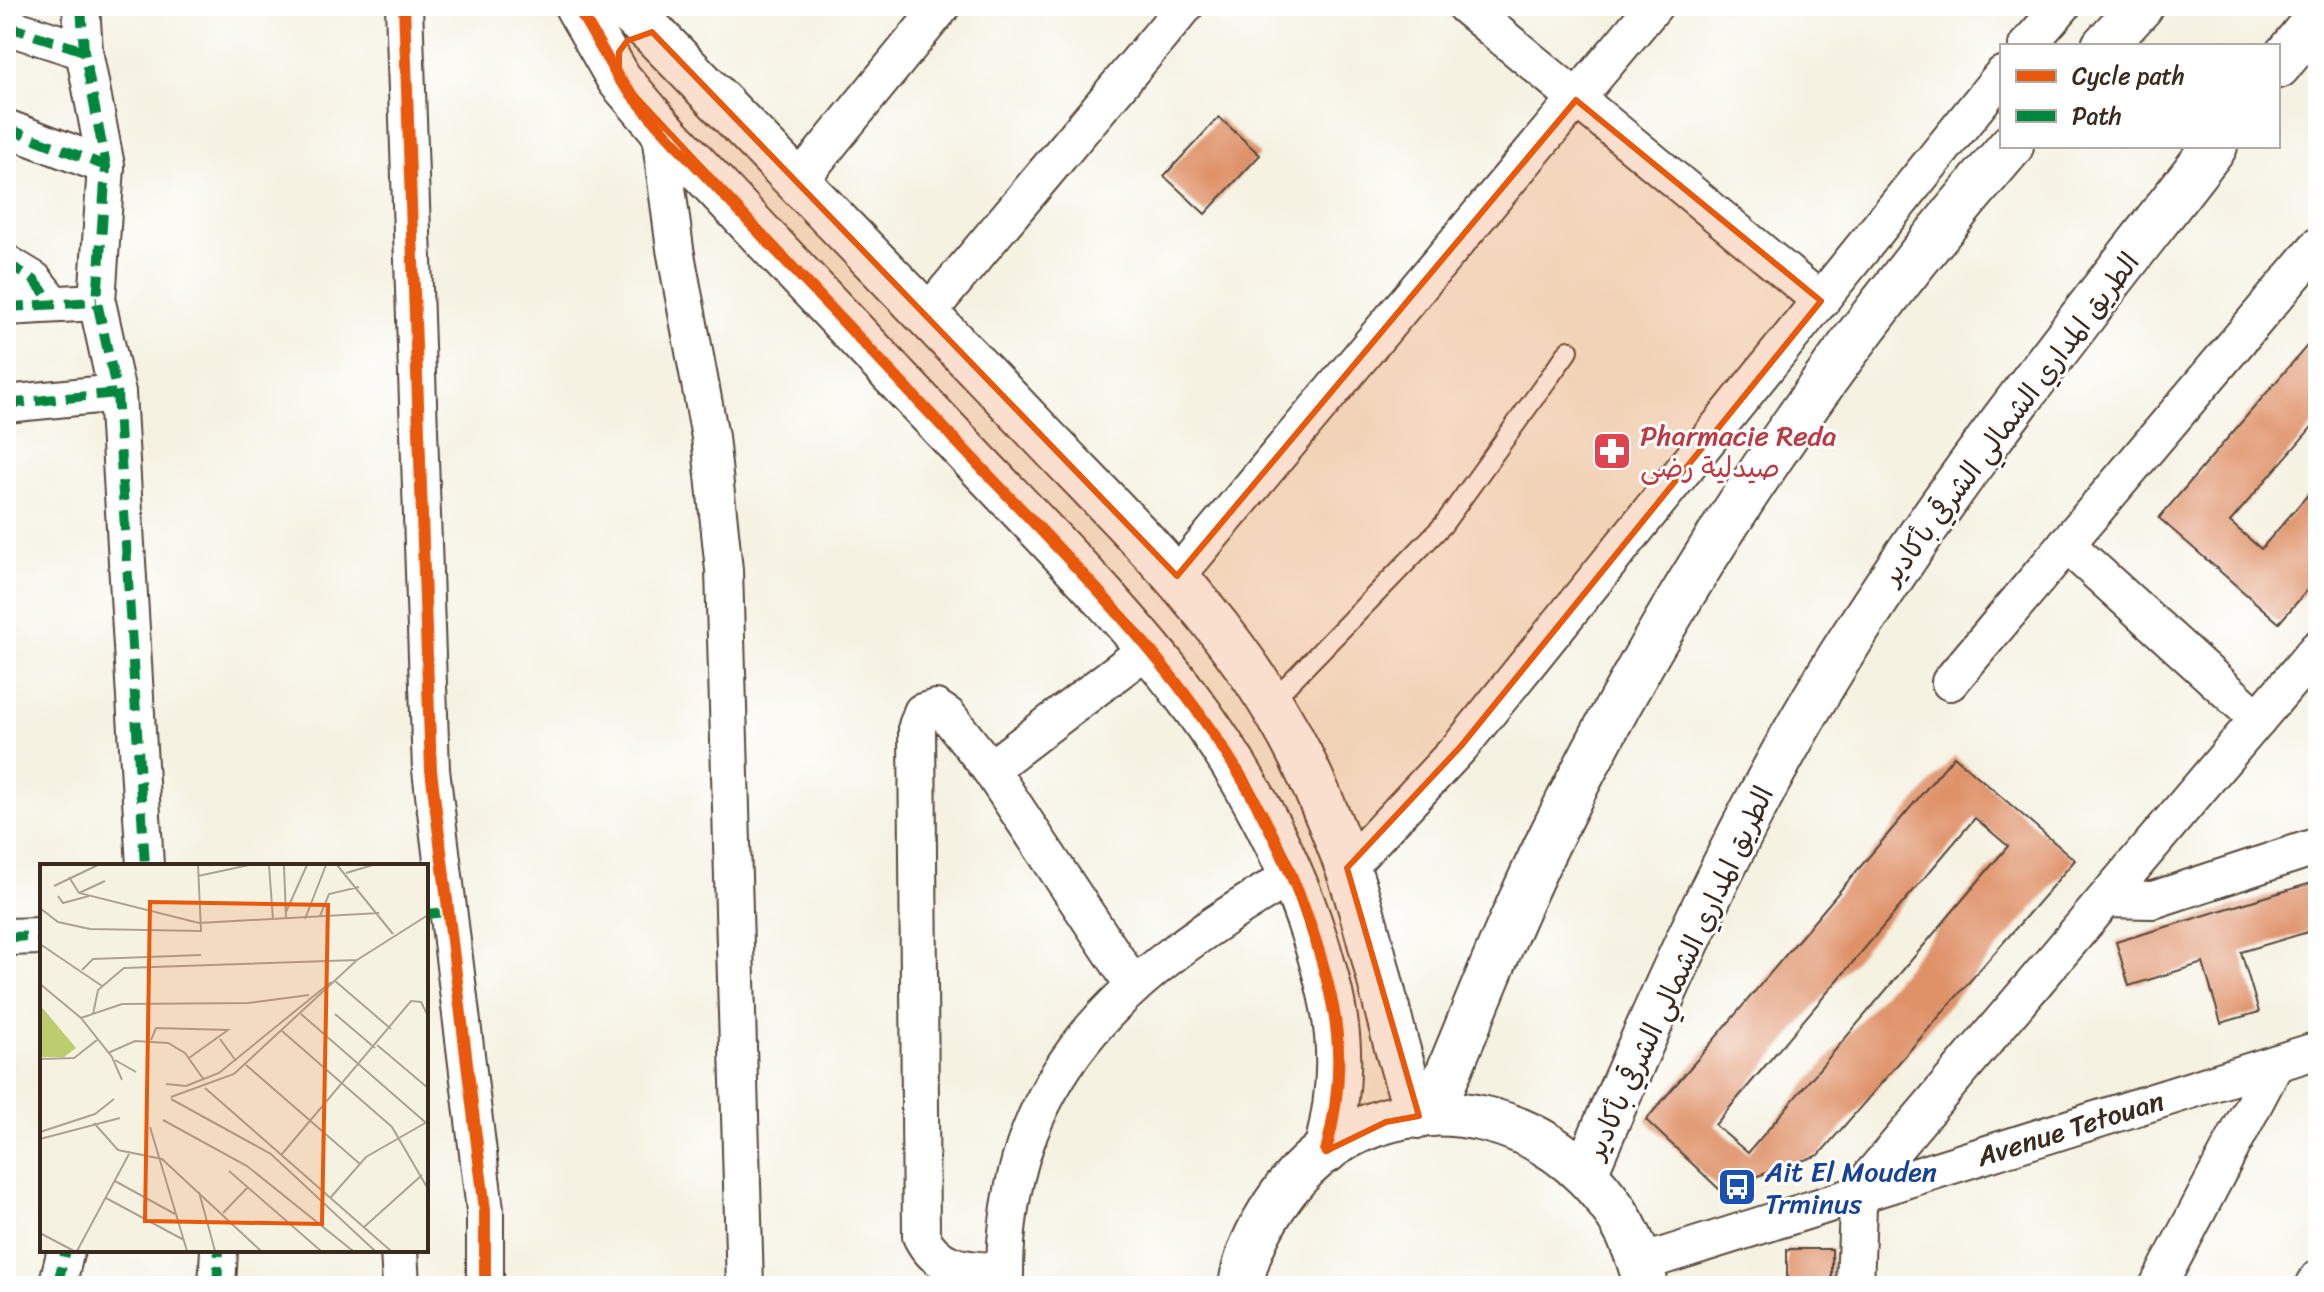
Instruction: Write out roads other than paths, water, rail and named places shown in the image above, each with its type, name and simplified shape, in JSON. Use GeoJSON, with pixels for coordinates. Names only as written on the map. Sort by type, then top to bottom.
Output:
{"type":"FeatureCollection","features":[{"type":"Feature","properties":{"kind":"main road"},"geometry":{"type":"LineString","coordinates":[[577,6],[619,79],[659,126],[1150,647],[1238,768],[1293,875],[1326,972],[1337,1019],[1340,1080],[1326,1151]]}},
{"type":"Feature","properties":{"kind":"main road"},"geometry":{"type":"LineString","coordinates":[[2106,44],[2141,6]]}},
{"type":"Feature","properties":{"kind":"main road"},"geometry":{"type":"LineString","coordinates":[[2280,64],[2318,17]]}},
{"type":"Feature","properties":{"kind":"main road"},"geometry":{"type":"LineString","coordinates":[[619,79],[616,66],[619,52],[638,34],[637,19]]}},
{"type":"Feature","properties":{"kind":"main road"},"geometry":{"type":"LineString","coordinates":[[637,19],[927,314],[1177,576],[1218,627],[1270,703],[1300,755],[1347,868],[1370,940],[1395,1047],[1425,1115]]}},
{"type":"Feature","properties":{"kind":"main road"},"geometry":{"type":"LineString","coordinates":[[1425,1115],[1553,831],[1642,662],[1698,566],[1822,382],[1917,257],[2009,148]]}},
{"type":"Feature","properties":{"kind":"main road","name":"الطريق المداري الشمالي الشرقي بأكادير"},"geometry":{"type":"LineString","coordinates":[[1586,1171],[1713,886],[1773,770],[1840,657],[1908,551],[1981,448],[2213,148]]}},
{"type":"Feature","properties":{"kind":"main road"},"geometry":{"type":"LineString","coordinates":[[1241,1286],[1260,1226],[1288,1184],[1326,1151],[1365,1130],[1425,1115],[1474,1116],[1515,1127],[1553,1145],[1586,1171],[1609,1198],[1628,1229],[1644,1274]]}},
{"type":"Feature","properties":{"kind":"street"},"geometry":{"type":"LineString","coordinates":[[81,6],[84,51],[106,166],[97,302],[117,393],[145,864]]}},
{"type":"Feature","properties":{"kind":"street"},"geometry":{"type":"LineString","coordinates":[[404,6],[431,770],[485,1210],[485,1286]]}},
{"type":"Feature","properties":{"kind":"street"},"geometry":{"type":"LineString","coordinates":[[798,182],[942,6]]}},
{"type":"Feature","properties":{"kind":"street"},"geometry":{"type":"LineString","coordinates":[[927,314],[1185,6]]}},
{"type":"Feature","properties":{"kind":"street"},"geometry":{"type":"LineString","coordinates":[[1465,6],[1821,301]]}},
{"type":"Feature","properties":{"kind":"street"},"geometry":{"type":"LineString","coordinates":[[1177,576],[1654,6]]}},
{"type":"Feature","properties":{"kind":"street"},"geometry":{"type":"LineString","coordinates":[[2029,44],[2062,6]]}},
{"type":"Feature","properties":{"kind":"street"},"geometry":{"type":"LineString","coordinates":[[6,26],[84,51]]}},
{"type":"Feature","properties":{"kind":"street"},"geometry":{"type":"LineString","coordinates":[[1347,868],[1461,746],[2000,77]]}},
{"type":"Feature","properties":{"kind":"street"},"geometry":{"type":"LineString","coordinates":[[659,126],[675,249],[710,437],[724,570],[745,1286]]}},
{"type":"Feature","properties":{"kind":"street"},"geometry":{"type":"LineString","coordinates":[[6,128],[106,166]]}},
{"type":"Feature","properties":{"kind":"street"},"geometry":{"type":"LineString","coordinates":[[1950,682],[2318,246]]}},
{"type":"Feature","properties":{"kind":"street"},"geometry":{"type":"LineString","coordinates":[[6,263],[34,280],[53,304]]}},
{"type":"Feature","properties":{"kind":"street"},"geometry":{"type":"LineString","coordinates":[[6,307],[97,302]]}},
{"type":"Feature","properties":{"kind":"street"},"geometry":{"type":"LineString","coordinates":[[6,404],[117,393]]}},
{"type":"Feature","properties":{"kind":"street"},"geometry":{"type":"LineString","coordinates":[[2066,544],[2258,719]]}},
{"type":"Feature","properties":{"kind":"street"},"geometry":{"type":"LineString","coordinates":[[990,769],[1150,647]]}},
{"type":"Feature","properties":{"kind":"street"},"geometry":{"type":"LineString","coordinates":[[1855,1286],[1860,1195],[1878,1167],[2318,648]]}},
{"type":"Feature","properties":{"kind":"street"},"geometry":{"type":"LineString","coordinates":[[1134,986],[990,769],[948,716],[936,708],[922,712],[917,726],[921,1236],[938,1261],[1005,1279],[1014,1188],[1042,1101],[1082,1039],[1134,986],[1209,926],[1293,875]]}},
{"type":"Feature","properties":{"kind":"street"},"geometry":{"type":"LineString","coordinates":[[2106,899],[2137,902],[2162,898],[2318,846]]}},
{"type":"Feature","properties":{"kind":"street"},"geometry":{"type":"LineString","coordinates":[[6,937],[40,936]]}},
{"type":"Feature","properties":{"kind":"street","name":"Avenue Tetouan"},"geometry":{"type":"LineString","coordinates":[[1644,1274],[1860,1195],[2318,1050]]}},
{"type":"Feature","properties":{"kind":"street"},"geometry":{"type":"LineString","coordinates":[[2158,1286],[2275,1064]]}},
{"type":"Feature","properties":{"kind":"street"},"geometry":{"type":"LineString","coordinates":[[57,1286],[66,1252]]}},
{"type":"Feature","properties":{"kind":"street"},"geometry":{"type":"LineString","coordinates":[[217,1286],[219,1252]]}},
{"type":"Feature","properties":{"kind":"street"},"geometry":{"type":"LineString","coordinates":[[399,1252],[401,1286]]}},
{"type":"Feature","properties":{"kind":"street"},"geometry":{"type":"LineString","coordinates":[[2314,1286],[2318,1279]]}},
{"type":"Feature","properties":{"kind":"lane"},"geometry":{"type":"LineString","coordinates":[[1270,703],[1443,525],[1569,350]]}},
{"type":"Feature","properties":{"kind":"place","name":"Pharmacie Reda صيدلية رضى"},"geometry":{"type":"Point","coordinates":[1612,451]}},
{"type":"Feature","properties":{"kind":"place","name":"Ait El Mouden Trminus"},"geometry":{"type":"Point","coordinates":[1737,1187]}}]}
